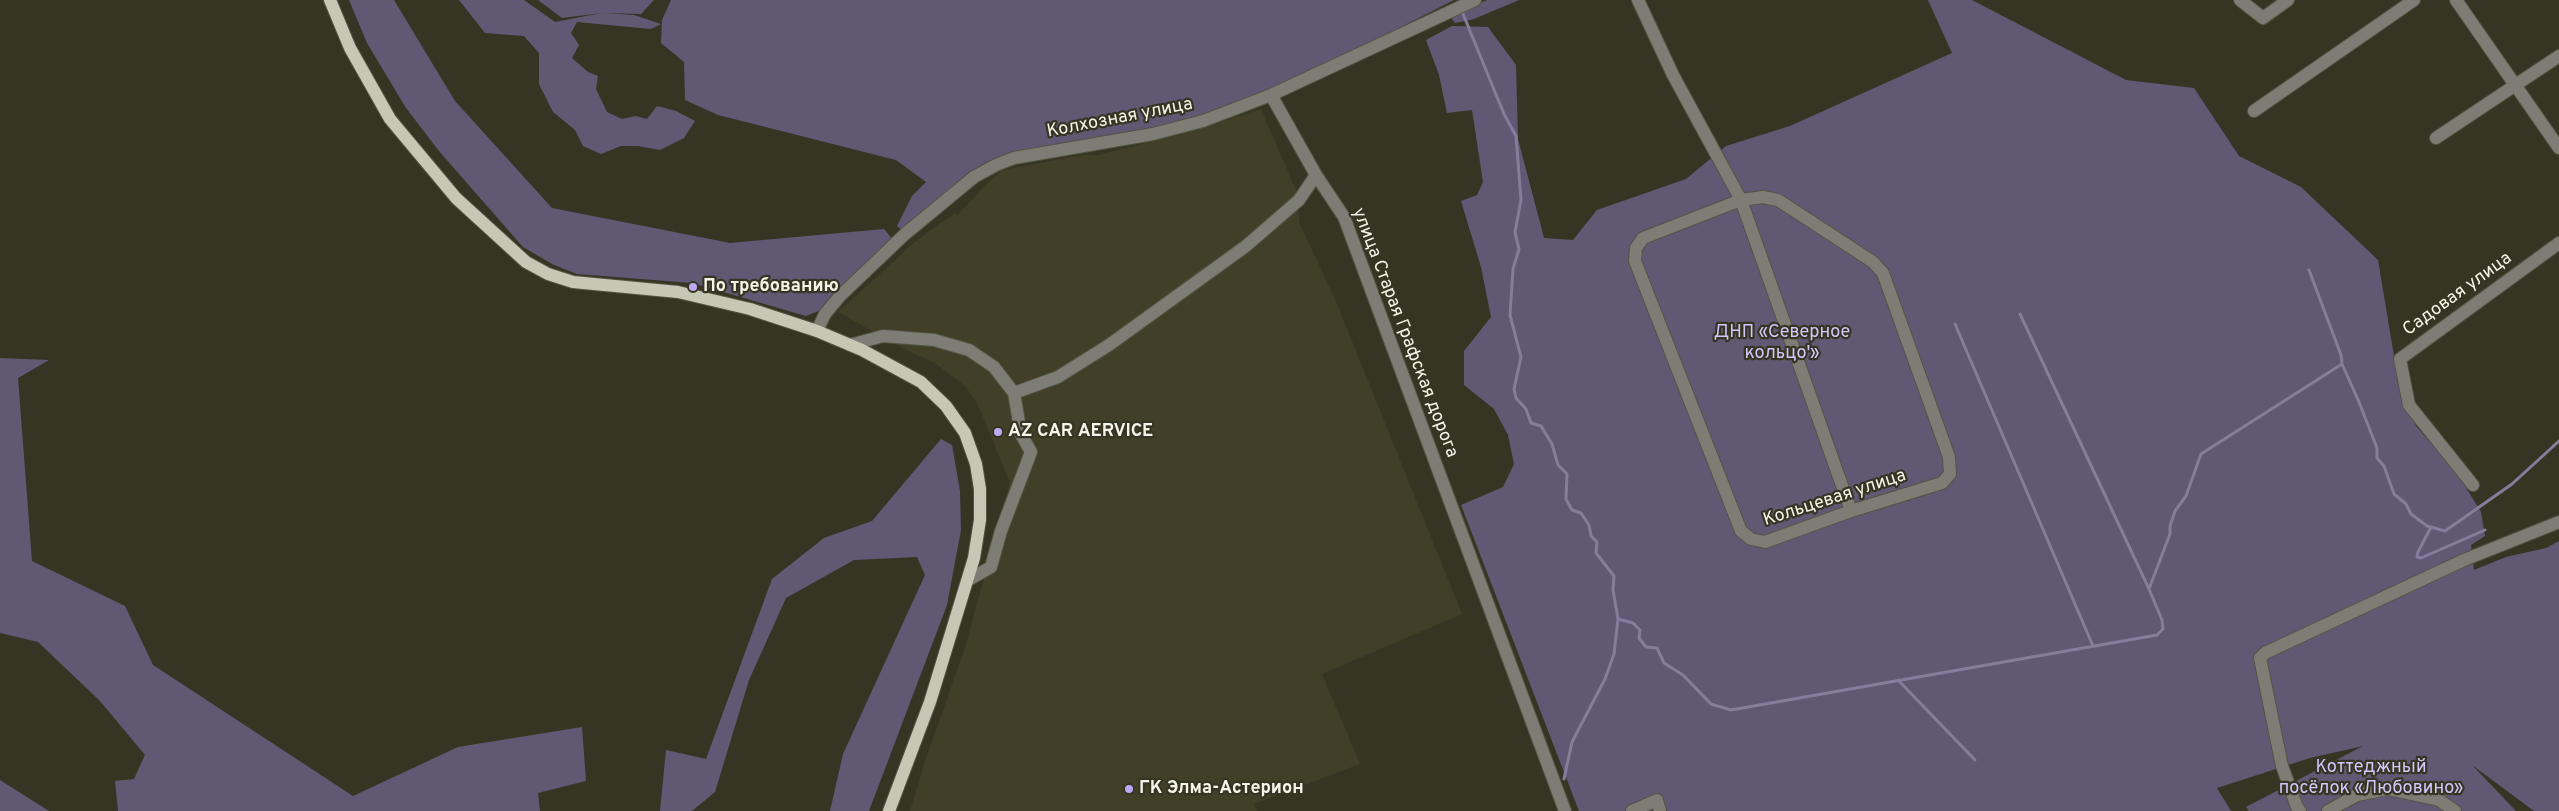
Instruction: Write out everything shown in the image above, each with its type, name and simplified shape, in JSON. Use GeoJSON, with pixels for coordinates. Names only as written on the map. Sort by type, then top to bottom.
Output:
{"type":"FeatureCollection","features":[{"type":"Feature","properties":{"kind":"main road"},"geometry":{"type":"LineString","coordinates":[[330,0],[350,48],[390,119],[450,192],[526,262],[548,274],[573,282],[678,292],[750,309],[817,332],[850,345],[921,382],[946,406],[965,433],[976,464],[980,489],[980,520],[970,579],[930,702],[889,811]]}},
{"type":"Feature","properties":{"kind":"street"},"geometry":{"type":"LineString","coordinates":[[1638,0],[1673,75],[1741,200],[1851,511]]}},
{"type":"Feature","properties":{"kind":"street"},"geometry":{"type":"LineString","coordinates":[[2240,0],[2263,18],[2288,0]]}},
{"type":"Feature","properties":{"kind":"street"},"geometry":{"type":"LineString","coordinates":[[2254,111],[2414,0]]}},
{"type":"Feature","properties":{"kind":"street"},"geometry":{"type":"LineString","coordinates":[[2456,0],[2559,148]]}},
{"type":"Feature","properties":{"kind":"street","name":"Колхозная улица"},"geometry":{"type":"LineString","coordinates":[[817,332],[825,314],[840,296],[905,234],[974,176],[1014,158],[1153,134],[1203,121],[1270,95],[1472,1]]}},
{"type":"Feature","properties":{"kind":"street"},"geometry":{"type":"LineString","coordinates":[[2436,138],[2559,56]]}},
{"type":"Feature","properties":{"kind":"street","name":"улица Старая Графская дорога"},"geometry":{"type":"LineString","coordinates":[[1270,95],[1316,175],[1344,217],[1451,510],[1565,811]]}},
{"type":"Feature","properties":{"kind":"street"},"geometry":{"type":"LineString","coordinates":[[1014,393],[1058,377],[1109,346],[1246,246],[1299,200],[1316,175]]}},
{"type":"Feature","properties":{"kind":"street","name":"Кольцевая улица"},"geometry":{"type":"LineString","coordinates":[[1763,197],[1778,200],[1873,262],[1883,273],[1949,457],[1950,474],[1942,483],[1851,511],[1765,542],[1751,539],[1741,531],[1635,261],[1636,248],[1643,238],[1741,200],[1763,197]]}},
{"type":"Feature","properties":{"kind":"street","name":"Садовая улица"},"geometry":{"type":"LineString","coordinates":[[2473,485],[2409,405],[2400,359],[2559,243]]}},
{"type":"Feature","properties":{"kind":"street"},"geometry":{"type":"LineString","coordinates":[[850,345],[883,336],[934,340],[969,350],[994,367],[1014,393],[1020,434],[1031,452],[1001,531],[991,567],[970,579]]}},
{"type":"Feature","properties":{"kind":"street"},"geometry":{"type":"LineString","coordinates":[[2300,811],[2282,766],[2260,658],[2265,653],[2464,560],[2559,522]]}},
{"type":"Feature","properties":{"kind":"street"},"geometry":{"type":"LineString","coordinates":[[2328,811],[2357,795],[2388,789],[2439,800],[2455,811]]}},
{"type":"Feature","properties":{"kind":"street"},"geometry":{"type":"LineString","coordinates":[[1632,811],[1658,806]]}},
{"type":"Feature","properties":{"kind":"shaded area"},"geometry":{"type":"Polygon","coordinates":[[[1261,109],[1298,195],[1299,222],[1335,299],[1462,614],[1322,674],[1360,764],[1254,804],[1257,811],[910,811],[925,761],[965,648],[1010,482],[977,403],[965,386],[935,363],[906,350],[838,312],[916,241],[955,213],[958,215],[985,185],[1003,170],[1083,155],[1098,155],[1189,132],[1261,109]]]}},
{"type":"Feature","properties":{"kind":"green space"},"geometry":{"type":"Polygon","coordinates":[[[349,0],[394,0],[455,101],[552,208],[730,243],[884,229],[893,240],[821,310],[806,316],[692,283],[577,274],[554,265],[523,247],[439,151],[406,108],[367,43],[349,0]]]}},
{"type":"Feature","properties":{"kind":"green space"},"geometry":{"type":"Polygon","coordinates":[[[459,0],[524,0],[555,22],[601,13],[562,18],[538,0],[654,0],[641,14],[603,13],[634,15],[661,24],[651,29],[577,22],[571,33],[579,45],[572,58],[588,72],[598,76],[596,89],[607,112],[622,119],[636,116],[647,119],[657,106],[676,111],[695,121],[684,138],[660,150],[638,146],[621,146],[601,154],[583,146],[575,130],[553,112],[539,84],[539,53],[524,36],[485,33],[459,0]]]}},
{"type":"Feature","properties":{"kind":"green space"},"geometry":{"type":"Polygon","coordinates":[[[671,0],[1454,0],[1305,76],[1204,116],[1149,130],[984,164],[969,172],[902,230],[897,226],[912,196],[926,182],[896,160],[718,115],[685,100],[684,62],[661,43],[662,20],[671,0]]]}},
{"type":"Feature","properties":{"kind":"green space"},"geometry":{"type":"Polygon","coordinates":[[[1487,0],[1519,0],[1474,19],[1455,23],[1450,16],[1487,0]]]}},
{"type":"Feature","properties":{"kind":"green space"},"geometry":{"type":"Polygon","coordinates":[[[1928,0],[1972,0],[2126,80],[2194,88],[2239,156],[2301,187],[2378,260],[2395,362],[2416,426],[2457,473],[2481,512],[2485,536],[2471,545],[2474,570],[2506,557],[2546,548],[2559,541],[2559,811],[2534,811],[2472,765],[2516,811],[2249,811],[2246,807],[2363,746],[2310,758],[2217,788],[2231,811],[1579,811],[1461,505],[1503,487],[1514,464],[1508,435],[1494,409],[1464,385],[1464,351],[1491,317],[1481,267],[1461,201],[1477,195],[1483,182],[1472,110],[1447,113],[1439,75],[1426,40],[1452,26],[1488,27],[1516,65],[1518,139],[1544,238],[1573,240],[1597,210],[1686,179],[1726,146],[1790,126],[1952,53],[1928,0]]]}},
{"type":"Feature","properties":{"kind":"green space"},"geometry":{"type":"Polygon","coordinates":[[[0,358],[49,360],[18,378],[32,561],[125,606],[153,665],[353,796],[458,747],[582,727],[586,781],[538,793],[540,811],[118,811],[115,781],[134,779],[145,755],[100,701],[38,642],[0,633],[0,358]]]}},
{"type":"Feature","properties":{"kind":"green space"},"geometry":{"type":"Polygon","coordinates":[[[941,439],[952,445],[960,491],[961,530],[947,605],[869,811],[830,811],[843,754],[925,575],[917,557],[854,560],[786,598],[749,680],[715,792],[692,811],[660,811],[666,750],[706,759],[772,579],[824,538],[872,521],[941,439]]]}},
{"type":"Feature","properties":{"kind":"green space"},"geometry":{"type":"Polygon","coordinates":[[[0,780],[49,811],[0,811],[0,780]]]}},
{"type":"Feature","properties":{"kind":"waterway"},"geometry":{"type":"LineString","coordinates":[[1461,9],[1504,114],[1516,136],[1521,200],[1515,232],[1519,249],[1513,269],[1510,315],[1521,357],[1514,389],[1516,398],[1526,409],[1531,423],[1541,426],[1552,444],[1558,465],[1567,474],[1566,499],[1572,510],[1581,513],[1589,525],[1591,536],[1597,542],[1596,553],[1614,576],[1613,590],[1618,619],[1633,623],[1640,630],[1639,638],[1646,647],[1657,648],[1664,663],[1683,675],[1711,704],[1731,710],[2157,635],[2163,629],[2162,620],[2149,589],[2020,314]]}},
{"type":"Feature","properties":{"kind":"waterway"},"geometry":{"type":"LineString","coordinates":[[2149,589],[2170,534],[2170,526],[2175,511],[2186,496],[2201,454],[2342,364],[2341,355],[2309,270]]}},
{"type":"Feature","properties":{"kind":"waterway"},"geometry":{"type":"LineString","coordinates":[[1955,324],[2093,646]]}},
{"type":"Feature","properties":{"kind":"waterway"},"geometry":{"type":"LineString","coordinates":[[2342,364],[2377,448],[2377,458],[2384,466],[2394,494],[2406,504],[2411,514],[2427,526],[2445,531],[2512,484],[2559,441]]}},
{"type":"Feature","properties":{"kind":"waterway"},"geometry":{"type":"LineString","coordinates":[[2431,527],[2417,557],[2421,558],[2485,530]]}},
{"type":"Feature","properties":{"kind":"waterway"},"geometry":{"type":"LineString","coordinates":[[1564,779],[1572,742],[1605,679],[1614,654],[1618,619]]}},
{"type":"Feature","properties":{"kind":"waterway"},"geometry":{"type":"LineString","coordinates":[[1898,680],[1975,760]]}},
{"type":"Feature","properties":{"kind":"place","name":"По требованию"},"geometry":{"type":"Point","coordinates":[693,287]}},
{"type":"Feature","properties":{"kind":"place","name":"AZ CAR AERVICE"},"geometry":{"type":"Point","coordinates":[998,432]}},
{"type":"Feature","properties":{"kind":"place","name":"ГК Элма-Астерион"},"geometry":{"type":"Point","coordinates":[1129,789]}},
{"type":"Feature","properties":{"kind":"park label","name":"ДНП «Северное кольцо'»"},"geometry":{"type":"Point","coordinates":[1782,343]}},
{"type":"Feature","properties":{"kind":"park label","name":"Коттеджный посёлок «Любовино»"},"geometry":{"type":"Point","coordinates":[2371,778]}}]}
